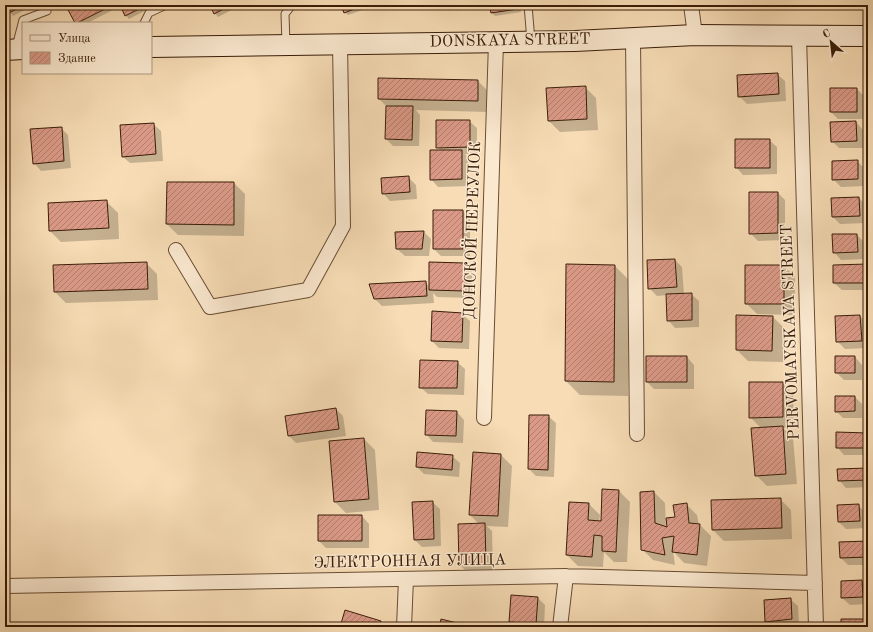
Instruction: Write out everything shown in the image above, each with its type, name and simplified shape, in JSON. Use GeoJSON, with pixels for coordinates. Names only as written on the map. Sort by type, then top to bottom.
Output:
{"type":"FeatureCollection","features":[{"type":"Feature","properties":{"kind":"street"},"geometry":{"type":"LineString","coordinates":[[692,5],[694,35]]}},
{"type":"Feature","properties":{"kind":"street","name":"DONSKAYA STREET"},"geometry":{"type":"LineString","coordinates":[[152,47],[531,42],[694,35],[868,36]]}},
{"type":"Feature","properties":{"kind":"street","name":"PERVOMAYSKAYA STREET"},"geometry":{"type":"LineString","coordinates":[[799,36],[816,627]]}},
{"type":"Feature","properties":{"kind":"street"},"geometry":{"type":"LineString","coordinates":[[633,38],[637,434]]}},
{"type":"Feature","properties":{"kind":"street","name":"ДОНСКОЙ ПЕРЕУЛОК"},"geometry":{"type":"LineString","coordinates":[[484,418],[496,42]]}},
{"type":"Feature","properties":{"kind":"street"},"geometry":{"type":"LineString","coordinates":[[176,250],[210,307],[308,290],[343,226],[340,44]]}},
{"type":"Feature","properties":{"kind":"street"},"geometry":{"type":"LineString","coordinates":[[560,627],[566,576]]}},
{"type":"Feature","properties":{"kind":"street","name":"ЭЛЕКТРОННАЯ УЛИЦА"},"geometry":{"type":"LineString","coordinates":[[5,586],[566,576],[815,583]]}},
{"type":"Feature","properties":{"kind":"street"},"geometry":{"type":"LineString","coordinates":[[404,627],[406,579]]}},
{"type":"Feature","properties":{"kind":"lane"},"geometry":{"type":"LineString","coordinates":[[144,22],[149,13],[166,5]]}},
{"type":"Feature","properties":{"kind":"lane"},"geometry":{"type":"LineString","coordinates":[[286,45],[285,14],[292,5]]}},
{"type":"Feature","properties":{"kind":"lane"},"geometry":{"type":"LineString","coordinates":[[528,5],[531,42]]}},
{"type":"Feature","properties":{"kind":"lane"},"geometry":{"type":"LineString","coordinates":[[22,22],[23,20],[47,11]]}},
{"type":"Feature","properties":{"kind":"lane"},"geometry":{"type":"LineString","coordinates":[[15,49],[22,24]]}},
{"type":"Feature","properties":{"kind":"building"},"geometry":{"type":"Polygon","coordinates":[[[6,5],[24,5],[9,13],[6,5]]]}},
{"type":"Feature","properties":{"kind":"building"},"geometry":{"type":"Polygon","coordinates":[[[113,5],[79,22],[74,22],[66,6],[113,5]]]}},
{"type":"Feature","properties":{"kind":"building"},"geometry":{"type":"Polygon","coordinates":[[[120,5],[147,5],[125,16],[120,5]]]}},
{"type":"Feature","properties":{"kind":"building"},"geometry":{"type":"Polygon","coordinates":[[[210,5],[231,5],[214,14],[210,5]]]}},
{"type":"Feature","properties":{"kind":"building"},"geometry":{"type":"Polygon","coordinates":[[[341,5],[365,5],[344,13],[341,5]]]}},
{"type":"Feature","properties":{"kind":"building"},"geometry":{"type":"Polygon","coordinates":[[[489,5],[517,5],[518,9],[491,13],[489,5]]]}},
{"type":"Feature","properties":{"kind":"building"},"geometry":{"type":"Polygon","coordinates":[[[778,73],[779,94],[738,97],[737,75],[778,73]]]}},
{"type":"Feature","properties":{"kind":"building"},"geometry":{"type":"Polygon","coordinates":[[[378,78],[478,80],[478,101],[378,99],[378,78]]]}},
{"type":"Feature","properties":{"kind":"building"},"geometry":{"type":"Polygon","coordinates":[[[586,86],[587,119],[548,121],[546,88],[586,86]]]}},
{"type":"Feature","properties":{"kind":"building"},"geometry":{"type":"Polygon","coordinates":[[[830,88],[857,88],[857,112],[830,112],[830,88]]]}},
{"type":"Feature","properties":{"kind":"building"},"geometry":{"type":"Polygon","coordinates":[[[386,106],[413,106],[412,140],[385,139],[386,106]]]}},
{"type":"Feature","properties":{"kind":"building"},"geometry":{"type":"Polygon","coordinates":[[[436,120],[470,120],[470,147],[436,148],[436,120]]]}},
{"type":"Feature","properties":{"kind":"building"},"geometry":{"type":"Polygon","coordinates":[[[856,121],[857,141],[831,142],[830,122],[856,121]]]}},
{"type":"Feature","properties":{"kind":"building"},"geometry":{"type":"Polygon","coordinates":[[[154,123],[156,154],[122,157],[120,125],[154,123]]]}},
{"type":"Feature","properties":{"kind":"building"},"geometry":{"type":"Polygon","coordinates":[[[62,127],[64,161],[33,164],[30,129],[62,127]]]}},
{"type":"Feature","properties":{"kind":"building"},"geometry":{"type":"Polygon","coordinates":[[[735,139],[770,139],[770,168],[735,168],[735,139]]]}},
{"type":"Feature","properties":{"kind":"building"},"geometry":{"type":"Polygon","coordinates":[[[430,150],[462,150],[462,179],[430,180],[430,150]]]}},
{"type":"Feature","properties":{"kind":"building"},"geometry":{"type":"Polygon","coordinates":[[[858,160],[858,179],[832,180],[832,161],[858,160]]]}},
{"type":"Feature","properties":{"kind":"building"},"geometry":{"type":"Polygon","coordinates":[[[409,176],[410,192],[382,194],[381,178],[409,176]]]}},
{"type":"Feature","properties":{"kind":"building"},"geometry":{"type":"Polygon","coordinates":[[[167,182],[234,182],[234,225],[166,224],[167,182]]]}},
{"type":"Feature","properties":{"kind":"building"},"geometry":{"type":"Polygon","coordinates":[[[749,192],[778,192],[778,233],[749,234],[749,192]]]}},
{"type":"Feature","properties":{"kind":"building"},"geometry":{"type":"Polygon","coordinates":[[[859,197],[860,216],[832,217],[831,198],[859,197]]]}},
{"type":"Feature","properties":{"kind":"building"},"geometry":{"type":"Polygon","coordinates":[[[107,200],[109,228],[49,231],[48,203],[107,200]]]}},
{"type":"Feature","properties":{"kind":"building"},"geometry":{"type":"Polygon","coordinates":[[[433,210],[463,210],[463,249],[433,249],[433,210]]]}},
{"type":"Feature","properties":{"kind":"building"},"geometry":{"type":"Polygon","coordinates":[[[424,231],[422,249],[396,249],[395,232],[424,231]]]}},
{"type":"Feature","properties":{"kind":"building"},"geometry":{"type":"Polygon","coordinates":[[[832,234],[857,234],[858,252],[833,253],[832,234]]]}},
{"type":"Feature","properties":{"kind":"building"},"geometry":{"type":"Polygon","coordinates":[[[675,259],[677,287],[648,289],[647,260],[675,259]]]}},
{"type":"Feature","properties":{"kind":"building"},"geometry":{"type":"Polygon","coordinates":[[[147,262],[148,289],[54,292],[53,265],[147,262]]]}},
{"type":"Feature","properties":{"kind":"building"},"geometry":{"type":"Polygon","coordinates":[[[429,262],[465,263],[465,291],[429,290],[429,262]]]}},
{"type":"Feature","properties":{"kind":"building"},"geometry":{"type":"Polygon","coordinates":[[[566,264],[615,265],[614,382],[565,381],[566,264]]]}},
{"type":"Feature","properties":{"kind":"building"},"geometry":{"type":"Polygon","coordinates":[[[868,264],[868,283],[833,283],[833,265],[868,264]]]}},
{"type":"Feature","properties":{"kind":"building"},"geometry":{"type":"Polygon","coordinates":[[[745,265],[784,265],[784,304],[745,304],[745,265]]]}},
{"type":"Feature","properties":{"kind":"building"},"geometry":{"type":"Polygon","coordinates":[[[426,281],[427,296],[374,299],[369,284],[426,281]]]}},
{"type":"Feature","properties":{"kind":"building"},"geometry":{"type":"Polygon","coordinates":[[[692,293],[692,320],[667,321],[666,294],[692,293]]]}},
{"type":"Feature","properties":{"kind":"building"},"geometry":{"type":"Polygon","coordinates":[[[432,311],[463,313],[462,342],[431,341],[432,311]]]}},
{"type":"Feature","properties":{"kind":"building"},"geometry":{"type":"Polygon","coordinates":[[[736,315],[773,316],[772,351],[736,350],[736,315]]]}},
{"type":"Feature","properties":{"kind":"building"},"geometry":{"type":"Polygon","coordinates":[[[860,315],[862,341],[836,342],[835,316],[860,315]]]}},
{"type":"Feature","properties":{"kind":"building"},"geometry":{"type":"Polygon","coordinates":[[[646,356],[687,356],[687,382],[646,382],[646,356]]]}},
{"type":"Feature","properties":{"kind":"building"},"geometry":{"type":"Polygon","coordinates":[[[835,356],[855,356],[855,373],[835,373],[835,356]]]}},
{"type":"Feature","properties":{"kind":"building"},"geometry":{"type":"Polygon","coordinates":[[[420,360],[458,361],[457,388],[419,388],[420,360]]]}},
{"type":"Feature","properties":{"kind":"building"},"geometry":{"type":"Polygon","coordinates":[[[749,382],[783,382],[783,417],[749,418],[749,382]]]}},
{"type":"Feature","properties":{"kind":"building"},"geometry":{"type":"Polygon","coordinates":[[[835,396],[855,396],[855,411],[835,412],[835,396]]]}},
{"type":"Feature","properties":{"kind":"building"},"geometry":{"type":"Polygon","coordinates":[[[336,408],[339,429],[288,436],[285,416],[336,408]]]}},
{"type":"Feature","properties":{"kind":"building"},"geometry":{"type":"Polygon","coordinates":[[[426,410],[457,411],[456,436],[425,435],[426,410]]]}},
{"type":"Feature","properties":{"kind":"building"},"geometry":{"type":"Polygon","coordinates":[[[529,415],[549,415],[548,470],[528,469],[529,415]]]}},
{"type":"Feature","properties":{"kind":"building"},"geometry":{"type":"Polygon","coordinates":[[[783,426],[786,474],[755,476],[751,428],[783,426]]]}},
{"type":"Feature","properties":{"kind":"building"},"geometry":{"type":"Polygon","coordinates":[[[836,432],[868,433],[868,448],[836,448],[836,432]]]}},
{"type":"Feature","properties":{"kind":"building"},"geometry":{"type":"Polygon","coordinates":[[[364,438],[369,499],[334,502],[329,441],[364,438]]]}},
{"type":"Feature","properties":{"kind":"building"},"geometry":{"type":"Polygon","coordinates":[[[417,452],[453,455],[452,470],[416,467],[417,452]]]}},
{"type":"Feature","properties":{"kind":"building"},"geometry":{"type":"Polygon","coordinates":[[[473,452],[501,454],[498,516],[469,515],[473,452]]]}},
{"type":"Feature","properties":{"kind":"building"},"geometry":{"type":"Polygon","coordinates":[[[868,468],[868,480],[838,481],[837,469],[868,468]]]}},
{"type":"Feature","properties":{"kind":"building"},"geometry":{"type":"Polygon","coordinates":[[[602,489],[619,490],[616,552],[602,551],[602,536],[594,535],[592,557],[566,555],[569,502],[589,503],[588,520],[601,521],[602,489]]]}},
{"type":"Feature","properties":{"kind":"building"},"geometry":{"type":"Polygon","coordinates":[[[654,491],[655,523],[667,527],[666,518],[675,517],[673,505],[687,503],[689,523],[700,524],[697,555],[672,552],[674,536],[662,538],[665,555],[641,550],[640,492],[654,491]]]}},
{"type":"Feature","properties":{"kind":"building"},"geometry":{"type":"Polygon","coordinates":[[[781,498],[782,528],[712,530],[711,500],[781,498]]]}},
{"type":"Feature","properties":{"kind":"building"},"geometry":{"type":"Polygon","coordinates":[[[433,501],[434,539],[414,540],[412,502],[433,501]]]}},
{"type":"Feature","properties":{"kind":"building"},"geometry":{"type":"Polygon","coordinates":[[[859,504],[860,521],[838,522],[837,505],[859,504]]]}},
{"type":"Feature","properties":{"kind":"building"},"geometry":{"type":"Polygon","coordinates":[[[318,515],[362,515],[362,541],[318,541],[318,515]]]}},
{"type":"Feature","properties":{"kind":"building"},"geometry":{"type":"Polygon","coordinates":[[[485,523],[486,564],[459,565],[458,524],[485,523]]]}},
{"type":"Feature","properties":{"kind":"building"},"geometry":{"type":"Polygon","coordinates":[[[868,541],[868,557],[840,558],[839,542],[868,541]]]}},
{"type":"Feature","properties":{"kind":"building"},"geometry":{"type":"Polygon","coordinates":[[[862,580],[863,597],[841,598],[841,581],[862,580]]]}},
{"type":"Feature","properties":{"kind":"building"},"geometry":{"type":"Polygon","coordinates":[[[511,595],[538,597],[536,624],[509,622],[511,595]]]}},
{"type":"Feature","properties":{"kind":"building"},"geometry":{"type":"Polygon","coordinates":[[[791,598],[792,619],[765,622],[764,600],[791,598]]]}},
{"type":"Feature","properties":{"kind":"building"},"geometry":{"type":"Polygon","coordinates":[[[345,610],[381,621],[379,627],[340,627],[345,610]]]}},
{"type":"Feature","properties":{"kind":"building"},"geometry":{"type":"Polygon","coordinates":[[[441,619],[469,626],[469,627],[439,627],[441,619]]]}},
{"type":"Feature","properties":{"kind":"building"},"geometry":{"type":"Polygon","coordinates":[[[841,619],[867,619],[867,627],[841,627],[841,619]]]}},
{"type":"Feature","properties":{"kind":"building"},"geometry":{"type":"Polygon","coordinates":[[[168,624],[231,625],[231,627],[167,627],[168,624]]]}},
{"type":"Feature","properties":{"kind":"building"},"geometry":{"type":"Polygon","coordinates":[[[154,626],[154,627],[95,627],[154,626]]]}}]}
